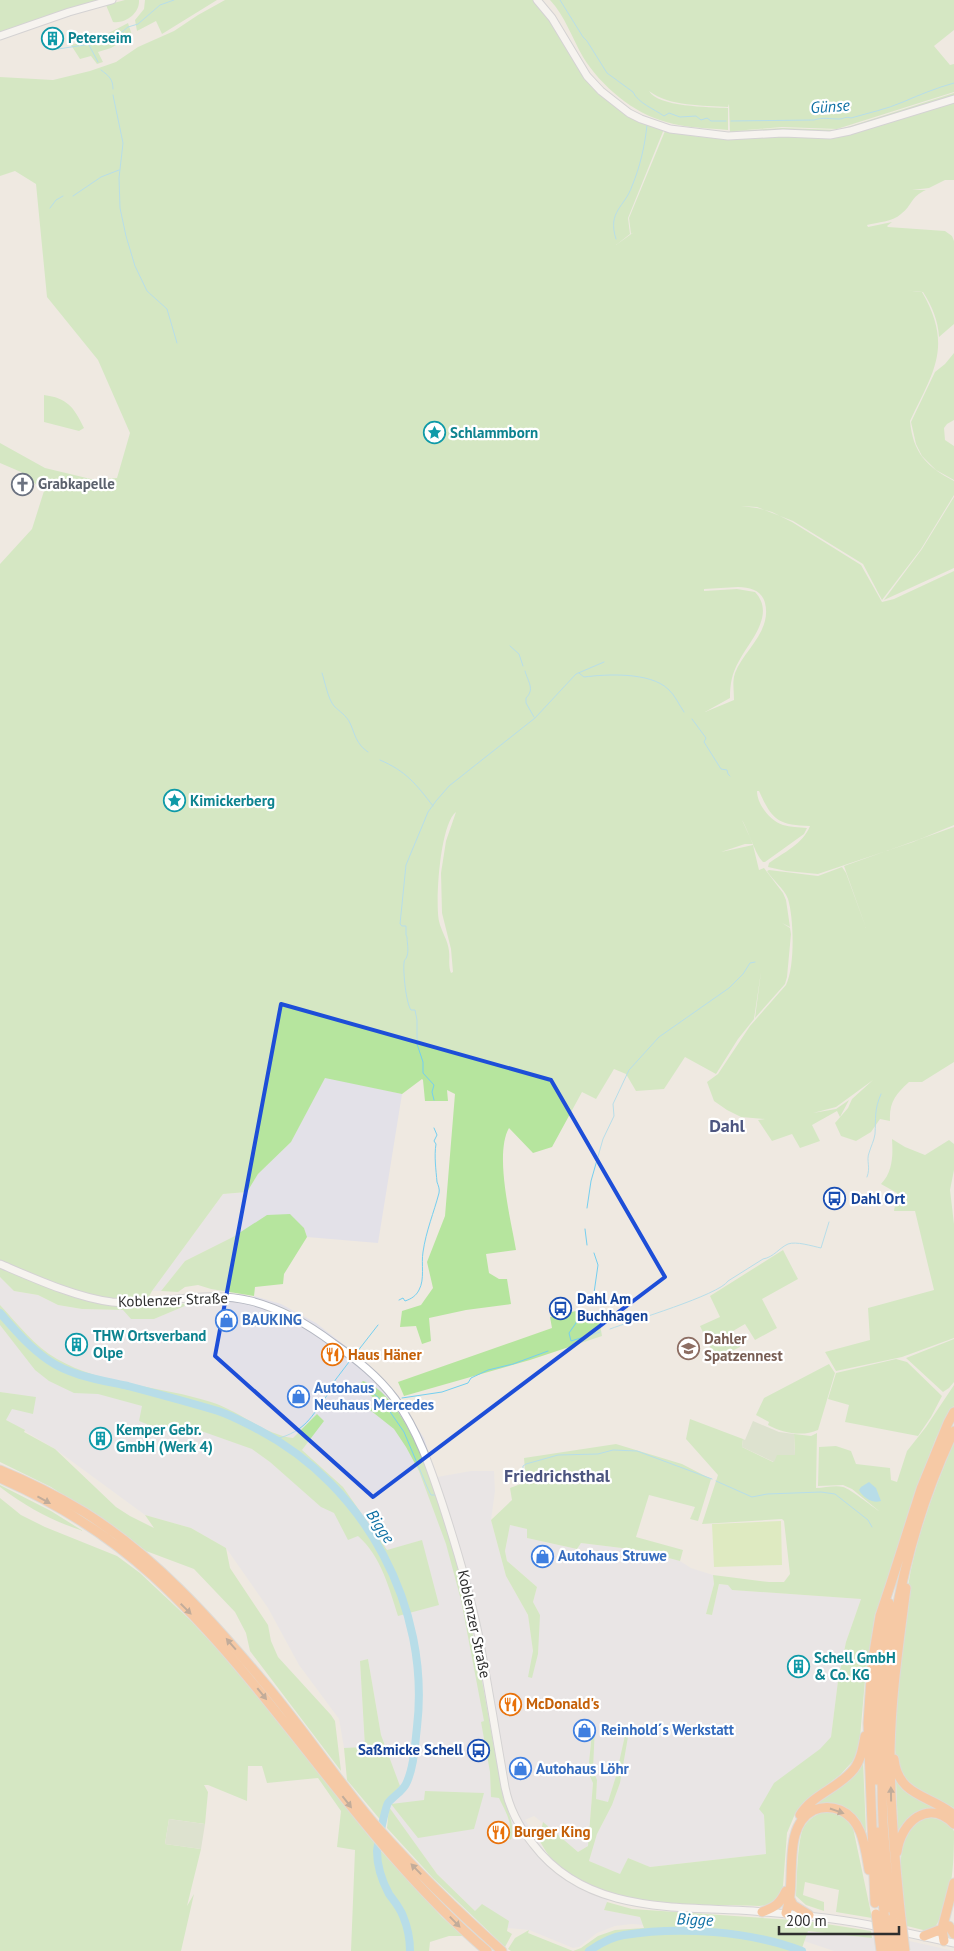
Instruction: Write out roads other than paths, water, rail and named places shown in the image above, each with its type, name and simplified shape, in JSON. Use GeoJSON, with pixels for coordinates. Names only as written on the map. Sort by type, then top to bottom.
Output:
{"type":"FeatureCollection","features":[{"type":"Feature","properties":{"kind":"highway"},"geometry":{"type":"LineString","coordinates":[[875,1903],[868,1723],[872,1664],[880,1616],[921,1489],[954,1412]]}},
{"type":"Feature","properties":{"kind":"highway"},"geometry":{"type":"LineString","coordinates":[[905,1951],[896,1919],[883,1822],[884,1705],[895,1612],[910,1548],[932,1482],[954,1432]]}},
{"type":"Feature","properties":{"kind":"highway"},"geometry":{"type":"LineString","coordinates":[[0,1470],[47,1491],[85,1513],[125,1541],[163,1574],[219,1630],[263,1680],[377,1840],[458,1925],[487,1951]]}},
{"type":"Feature","properties":{"kind":"highway"},"geometry":{"type":"LineString","coordinates":[[0,1478],[41,1498],[94,1530],[152,1575],[225,1650],[299,1733],[376,1826],[441,1895],[502,1951]]}},
{"type":"Feature","properties":{"kind":"highway"},"geometry":{"type":"LineString","coordinates":[[896,1877],[891,1825],[892,1727],[894,1683],[910,1548]]}},
{"type":"Feature","properties":{"kind":"highway"},"geometry":{"type":"LineString","coordinates":[[881,1951],[876,1792],[876,1700],[888,1611],[900,1557]]}},
{"type":"Feature","properties":{"kind":"highway"},"geometry":{"type":"LineString","coordinates":[[809,1915],[793,1905],[788,1895],[792,1836],[797,1819],[802,1811],[815,1799],[842,1781],[855,1768],[860,1757],[868,1723]]}},
{"type":"Feature","properties":{"kind":"highway"},"geometry":{"type":"LineString","coordinates":[[892,1727],[895,1764],[902,1783],[909,1789],[943,1806],[954,1815]]}},
{"type":"Feature","properties":{"kind":"highway"},"geometry":{"type":"LineString","coordinates":[[786,1913],[794,1838],[798,1824],[807,1814],[818,1808],[828,1808],[844,1813],[859,1827],[875,1903],[880,1914],[889,1951]]}},
{"type":"Feature","properties":{"kind":"highway"},"geometry":{"type":"LineString","coordinates":[[897,1951],[896,1877],[898,1843],[903,1831],[910,1821],[921,1815],[934,1814],[947,1818],[954,1824]]}},
{"type":"Feature","properties":{"kind":"highway"},"geometry":{"type":"LineString","coordinates":[[948,1930],[954,1883]]}},
{"type":"Feature","properties":{"kind":"highway"},"geometry":{"type":"LineString","coordinates":[[762,1912],[775,1907],[788,1895]]}},
{"type":"Feature","properties":{"kind":"highway"},"geometry":{"type":"LineString","coordinates":[[944,1941],[954,1899]]}},
{"type":"Feature","properties":{"kind":"highway"},"geometry":{"type":"LineString","coordinates":[[924,1936],[948,1930]]}},
{"type":"Feature","properties":{"kind":"main road"},"geometry":{"type":"LineString","coordinates":[[0,36],[69,12],[112,0]]}},
{"type":"Feature","properties":{"kind":"main road"},"geometry":{"type":"LineString","coordinates":[[537,0],[552,18],[587,76],[601,91],[630,113],[670,129],[728,136],[783,133],[830,135],[850,131],[954,99]]}},
{"type":"Feature","properties":{"kind":"main road","name":"Koblenzer Straße"},"geometry":{"type":"LineString","coordinates":[[0,1264],[69,1290],[111,1302],[148,1302],[210,1296],[251,1301],[275,1308],[298,1319],[358,1361],[375,1376],[394,1398],[414,1431],[427,1461],[453,1535],[471,1602],[507,1796],[512,1810],[532,1843],[558,1872],[581,1885],[609,1897],[642,1904],[809,1915],[861,1923],[954,1943]]}},
{"type":"Feature","properties":{"kind":"water"},"geometry":{"type":"Polygon","coordinates":[[[869,1482],[876,1488],[881,1501],[872,1501],[866,1498],[859,1490],[869,1482]]]}},
{"type":"Feature","properties":{"kind":"waterway","name":"Günse"},"geometry":{"type":"LineString","coordinates":[[58,49],[111,41],[128,27],[138,24],[160,5],[174,0]]}},
{"type":"Feature","properties":{"kind":"waterway","name":"Günse"},"geometry":{"type":"LineString","coordinates":[[560,0],[607,73],[633,92],[642,103],[664,116],[669,113],[680,117],[696,116],[701,120],[707,118],[711,121],[726,121]]}},
{"type":"Feature","properties":{"kind":"waterway"},"geometry":{"type":"LineString","coordinates":[[89,45],[98,62]]}},
{"type":"Feature","properties":{"kind":"waterway"},"geometry":{"type":"LineString","coordinates":[[101,70],[110,78],[113,89]]}},
{"type":"Feature","properties":{"kind":"waterway","name":"Günse"},"geometry":{"type":"LineString","coordinates":[[731,121],[851,118],[891,107],[954,83]]}},
{"type":"Feature","properties":{"kind":"waterway"},"geometry":{"type":"LineString","coordinates":[[113,95],[123,143],[119,178],[120,208],[126,236],[135,266],[147,291],[167,309],[177,343]]}},
{"type":"Feature","properties":{"kind":"waterway"},"geometry":{"type":"LineString","coordinates":[[616,239],[614,230],[615,215],[629,193],[635,179],[642,156],[647,125]]}},
{"type":"Feature","properties":{"kind":"waterway"},"geometry":{"type":"LineString","coordinates":[[73,196],[101,177],[119,170]]}},
{"type":"Feature","properties":{"kind":"waterway"},"geometry":{"type":"LineString","coordinates":[[50,208],[56,200],[63,196]]}},
{"type":"Feature","properties":{"kind":"waterway"},"geometry":{"type":"LineString","coordinates":[[510,646],[519,654],[523,666]]}},
{"type":"Feature","properties":{"kind":"waterway"},"geometry":{"type":"LineString","coordinates":[[434,1100],[432,1092],[434,1085],[423,1073],[423,1062],[417,1044],[415,1010],[411,1010],[409,1006],[405,987],[404,962],[408,951],[407,937],[406,926],[400,924],[406,865],[428,812],[449,786],[535,718],[576,674],[604,662]]}},
{"type":"Feature","properties":{"kind":"waterway"},"geometry":{"type":"LineString","coordinates":[[525,671],[530,688],[526,703],[534,717]]}},
{"type":"Feature","properties":{"kind":"waterway"},"geometry":{"type":"LineString","coordinates":[[322,673],[332,703],[347,718],[358,742],[368,752]]}},
{"type":"Feature","properties":{"kind":"waterway"},"geometry":{"type":"LineString","coordinates":[[579,673],[584,677],[604,675],[640,677],[660,683],[675,697],[684,712]]}},
{"type":"Feature","properties":{"kind":"waterway"},"geometry":{"type":"LineString","coordinates":[[692,719],[706,738],[704,742],[721,769],[727,770],[730,776]]}},
{"type":"Feature","properties":{"kind":"waterway"},"geometry":{"type":"LineString","coordinates":[[380,760],[410,779],[433,806]]}},
{"type":"Feature","properties":{"kind":"waterway"},"geometry":{"type":"LineString","coordinates":[[587,1208],[591,1181],[603,1139],[614,1116],[613,1104],[629,1070],[659,1037],[729,988],[743,974],[750,963],[755,962]]}},
{"type":"Feature","properties":{"kind":"waterway"},"geometry":{"type":"LineString","coordinates":[[867,1177],[869,1170],[868,1156],[875,1137],[876,1109],[881,1094]]}},
{"type":"Feature","properties":{"kind":"waterway"},"geometry":{"type":"LineString","coordinates":[[399,1300],[403,1298],[405,1301],[415,1296],[421,1286],[424,1244],[439,1192],[435,1163],[436,1144],[434,1141],[437,1135],[434,1128]]}},
{"type":"Feature","properties":{"kind":"waterway"},"geometry":{"type":"LineString","coordinates":[[610,1329],[709,1293],[788,1244],[800,1243],[821,1248],[829,1222]]}},
{"type":"Feature","properties":{"kind":"waterway"},"geometry":{"type":"LineString","coordinates":[[585,1229],[587,1245]]}},
{"type":"Feature","properties":{"kind":"waterway"},"geometry":{"type":"LineString","coordinates":[[593,1300],[598,1265],[594,1253]]}},
{"type":"Feature","properties":{"kind":"waterway","name":"Bigge"},"geometry":{"type":"LineString","coordinates":[[0,1313],[35,1350],[66,1370],[86,1377],[128,1386],[218,1411],[259,1430],[297,1454],[330,1483],[359,1517],[383,1554],[401,1595],[413,1638],[419,1682],[417,1727],[411,1771],[404,1787],[388,1803],[377,1851],[379,1868],[384,1884],[400,1910],[406,1925],[410,1951]]}},
{"type":"Feature","properties":{"kind":"waterway"},"geometry":{"type":"LineString","coordinates":[[578,1316],[576,1323],[569,1333],[571,1341],[600,1332]]}},
{"type":"Feature","properties":{"kind":"waterway"},"geometry":{"type":"LineString","coordinates":[[357,1352],[378,1325]]}},
{"type":"Feature","properties":{"kind":"waterway"},"geometry":{"type":"LineString","coordinates":[[402,1398],[442,1392],[468,1383],[471,1378],[488,1370],[513,1364],[548,1351]]}},
{"type":"Feature","properties":{"kind":"waterway"},"geometry":{"type":"LineString","coordinates":[[330,1387],[349,1362]]}},
{"type":"Feature","properties":{"kind":"waterway"},"geometry":{"type":"LineString","coordinates":[[358,1385],[370,1390],[384,1403],[386,1402]]}},
{"type":"Feature","properties":{"kind":"waterway"},"geometry":{"type":"LineString","coordinates":[[276,1439],[294,1432],[307,1422],[328,1394]]}},
{"type":"Feature","properties":{"kind":"waterway"},"geometry":{"type":"LineString","coordinates":[[384,1403],[404,1432],[431,1495],[435,1495]]}},
{"type":"Feature","properties":{"kind":"waterway"},"geometry":{"type":"LineString","coordinates":[[520,1479],[523,1466],[526,1464],[558,1455],[598,1454],[613,1450],[637,1451],[712,1479]]}},
{"type":"Feature","properties":{"kind":"waterway"},"geometry":{"type":"LineString","coordinates":[[716,1481],[752,1497],[767,1494],[821,1492],[835,1494],[868,1520],[872,1527]]}},
{"type":"Feature","properties":{"kind":"waterway","name":"Bigge"},"geometry":{"type":"LineString","coordinates":[[589,1951],[614,1937],[645,1932],[668,1931],[714,1932],[737,1935],[782,1944],[802,1951]]}},
{"type":"Feature","properties":{"kind":"place","name":"Peterseim"},"geometry":{"type":"Point","coordinates":[52,38]}},
{"type":"Feature","properties":{"kind":"place","name":"Schlammborn"},"geometry":{"type":"Point","coordinates":[434,433]}},
{"type":"Feature","properties":{"kind":"place","name":"Grabkapelle"},"geometry":{"type":"Point","coordinates":[22,484]}},
{"type":"Feature","properties":{"kind":"place","name":"Kimickerberg"},"geometry":{"type":"Point","coordinates":[174,801]}},
{"type":"Feature","properties":{"kind":"place","name":"Dahl Ort"},"geometry":{"type":"Point","coordinates":[835,1199]}},
{"type":"Feature","properties":{"kind":"place","name":"Dahl Am Buchhagen"},"geometry":{"type":"Point","coordinates":[561,1308]}},
{"type":"Feature","properties":{"kind":"place","name":"BAUKING"},"geometry":{"type":"Point","coordinates":[226,1320]}},
{"type":"Feature","properties":{"kind":"place","name":"THW Ortsverband Olpe"},"geometry":{"type":"Point","coordinates":[77,1345]}},
{"type":"Feature","properties":{"kind":"place","name":"Dahler Spatzennest"},"geometry":{"type":"Point","coordinates":[688,1348]}},
{"type":"Feature","properties":{"kind":"place","name":"Haus Häner"},"geometry":{"type":"Point","coordinates":[332,1355]}},
{"type":"Feature","properties":{"kind":"place","name":"Autohaus Neuhaus Mercedes"},"geometry":{"type":"Point","coordinates":[298,1397]}},
{"type":"Feature","properties":{"kind":"place","name":"Kemper Gebr. GmbH (Werk 4)"},"geometry":{"type":"Point","coordinates":[100,1439]}},
{"type":"Feature","properties":{"kind":"place","name":"Autohaus Struwe"},"geometry":{"type":"Point","coordinates":[542,1556]}},
{"type":"Feature","properties":{"kind":"place","name":"Schell GmbH & Co. KG"},"geometry":{"type":"Point","coordinates":[798,1667]}},
{"type":"Feature","properties":{"kind":"place","name":"McDonald's"},"geometry":{"type":"Point","coordinates":[510,1704]}},
{"type":"Feature","properties":{"kind":"place","name":"Reinhold´s Werkstatt"},"geometry":{"type":"Point","coordinates":[585,1730]}},
{"type":"Feature","properties":{"kind":"place","name":"Saßmicke Schell"},"geometry":{"type":"Point","coordinates":[479,1750]}},
{"type":"Feature","properties":{"kind":"place","name":"Autohaus Löhr"},"geometry":{"type":"Point","coordinates":[520,1769]}},
{"type":"Feature","properties":{"kind":"place","name":"Burger King"},"geometry":{"type":"Point","coordinates":[498,1832]}},
{"type":"Feature","properties":{"kind":"district","name":"Dahl"},"geometry":{"type":"Point","coordinates":[727,1126]}},
{"type":"Feature","properties":{"kind":"district","name":"Friedrichsthal"},"geometry":{"type":"Point","coordinates":[557,1476]}}]}
